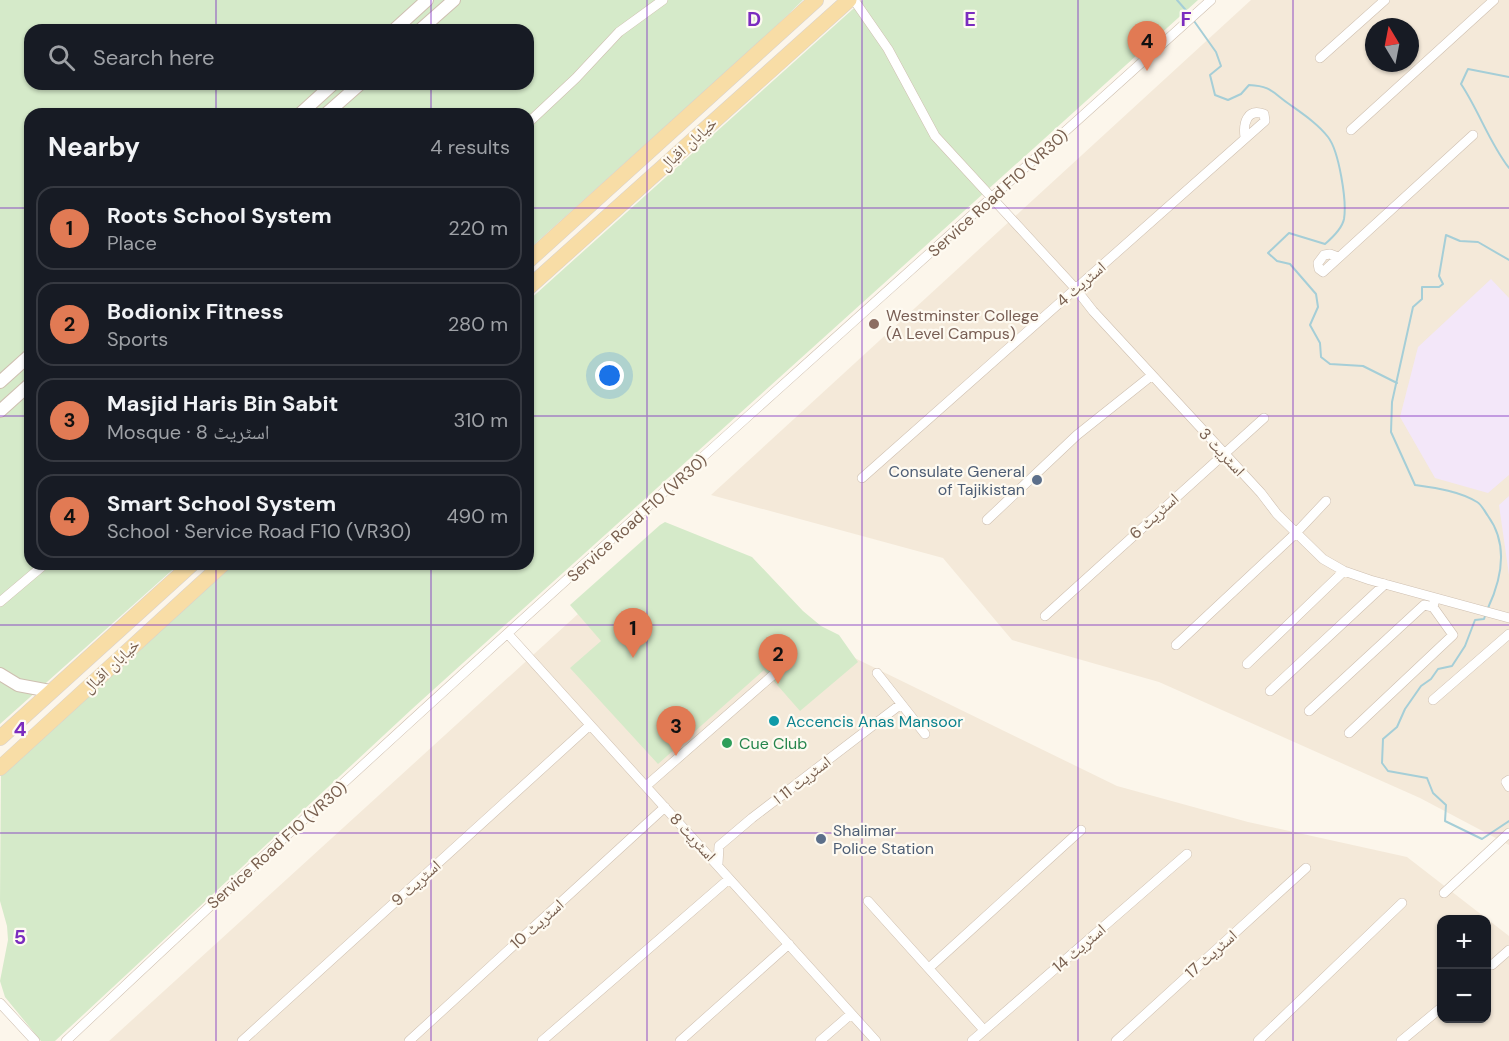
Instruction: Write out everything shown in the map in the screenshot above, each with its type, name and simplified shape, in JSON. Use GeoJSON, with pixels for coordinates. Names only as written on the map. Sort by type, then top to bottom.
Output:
{"type":"FeatureCollection","features":[{"type":"Feature","properties":{"kind":"main road","name":"خیابان اقبال"},"geometry":{"type":"LineString","coordinates":[[534,256],[816,0]]}},
{"type":"Feature","properties":{"kind":"main road","name":"خیابان اقبال"},"geometry":{"type":"LineString","coordinates":[[534,283],[849,0]]}},
{"type":"Feature","properties":{"kind":"main road","name":"خیابان اقبال"},"geometry":{"type":"LineString","coordinates":[[0,736],[185,570]]}},
{"type":"Feature","properties":{"kind":"main road","name":"خیابان اقبال"},"geometry":{"type":"LineString","coordinates":[[0,768],[216,570]]}},
{"type":"Feature","properties":{"kind":"street"},"geometry":{"type":"LineString","coordinates":[[401,24],[427,0]]}},
{"type":"Feature","properties":{"kind":"street"},"geometry":{"type":"LineString","coordinates":[[427,24],[454,0]]}},
{"type":"Feature","properties":{"kind":"street"},"geometry":{"type":"LineString","coordinates":[[534,117],[620,32],[663,0]]}},
{"type":"Feature","properties":{"kind":"street","name":"اسٹریٹ 3"},"geometry":{"type":"LineString","coordinates":[[854,0],[888,49],[935,136],[1075,288],[1151,376],[1261,493],[1295,534],[1323,559],[1344,571],[1434,603],[1509,618]]}},
{"type":"Feature","properties":{"kind":"street","name":"Service Road F10 (VR30)"},"geometry":{"type":"LineString","coordinates":[[66,1041],[174,939],[508,634],[1211,0]]}},
{"type":"Feature","properties":{"kind":"street"},"geometry":{"type":"LineString","coordinates":[[1320,58],[1385,0]]}},
{"type":"Feature","properties":{"kind":"street"},"geometry":{"type":"LineString","coordinates":[[1351,130],[1494,0]]}},
{"type":"Feature","properties":{"kind":"street"},"geometry":{"type":"LineString","coordinates":[[307,108],[326,90]]}},
{"type":"Feature","properties":{"kind":"street"},"geometry":{"type":"LineString","coordinates":[[333,108],[353,90]]}},
{"type":"Feature","properties":{"kind":"street","name":"اسٹریٹ 4"},"geometry":{"type":"LineString","coordinates":[[862,478],[1265,121],[1264,114],[1254,113],[1246,117],[1245,137]]}},
{"type":"Feature","properties":{"kind":"street"},"geometry":{"type":"LineString","coordinates":[[1338,256],[1324,255],[1318,263],[1319,269],[1323,272],[1473,135]]}},
{"type":"Feature","properties":{"kind":"street"},"geometry":{"type":"LineString","coordinates":[[0,382],[24,360]]}},
{"type":"Feature","properties":{"kind":"street"},"geometry":{"type":"LineString","coordinates":[[987,520],[1077,435],[1151,376]]}},
{"type":"Feature","properties":{"kind":"street"},"geometry":{"type":"LineString","coordinates":[[0,411],[24,389]]}},
{"type":"Feature","properties":{"kind":"street","name":"اسٹریٹ 6"},"geometry":{"type":"LineString","coordinates":[[1045,616],[1264,418]]}},
{"type":"Feature","properties":{"kind":"street"},"geometry":{"type":"LineString","coordinates":[[1176,645],[1295,534],[1326,501]]}},
{"type":"Feature","properties":{"kind":"street"},"geometry":{"type":"LineString","coordinates":[[0,602],[38,570]]}},
{"type":"Feature","properties":{"kind":"street"},"geometry":{"type":"LineString","coordinates":[[1247,664],[1344,571]]}},
{"type":"Feature","properties":{"kind":"street"},"geometry":{"type":"LineString","coordinates":[[1270,691],[1385,584]]}},
{"type":"Feature","properties":{"kind":"street"},"geometry":{"type":"LineString","coordinates":[[1309,711],[1424,604],[1434,603],[1453,635],[1349,733]]}},
{"type":"Feature","properties":{"kind":"street","name":"اسٹریٹ 8"},"geometry":{"type":"LineString","coordinates":[[508,634],[876,1041]]}},
{"type":"Feature","properties":{"kind":"street"},"geometry":{"type":"LineString","coordinates":[[1433,700],[1509,634]]}},
{"type":"Feature","properties":{"kind":"street"},"geometry":{"type":"LineString","coordinates":[[877,673],[926,734]]}},
{"type":"Feature","properties":{"kind":"street"},"geometry":{"type":"LineString","coordinates":[[0,674],[18,685],[50,691]]}},
{"type":"Feature","properties":{"kind":"street"},"geometry":{"type":"LineString","coordinates":[[646,786],[773,675]]}},
{"type":"Feature","properties":{"kind":"street","name":"اسٹریٹ 11 ا"},"geometry":{"type":"LineString","coordinates":[[718,864],[718,846],[901,704]]}},
{"type":"Feature","properties":{"kind":"street","name":"اسٹریٹ 9"},"geometry":{"type":"LineString","coordinates":[[242,1041],[590,725]]}},
{"type":"Feature","properties":{"kind":"street"},"geometry":{"type":"LineString","coordinates":[[1509,780],[1506,782],[1509,787]]}},
{"type":"Feature","properties":{"kind":"street","name":"اسٹریٹ 10"},"geometry":{"type":"LineString","coordinates":[[409,1041],[665,807]]}},
{"type":"Feature","properties":{"kind":"street"},"geometry":{"type":"LineString","coordinates":[[929,968],[1081,830]]}},
{"type":"Feature","properties":{"kind":"street"},"geometry":{"type":"LineString","coordinates":[[1444,893],[1509,833]]}},
{"type":"Feature","properties":{"kind":"street","name":"اسٹریٹ 14"},"geometry":{"type":"LineString","coordinates":[[972,1041],[1186,854]]}},
{"type":"Feature","properties":{"kind":"street","name":"اسٹریٹ 17"},"geometry":{"type":"LineString","coordinates":[[1116,1041],[1306,868]]}},
{"type":"Feature","properties":{"kind":"street"},"geometry":{"type":"LineString","coordinates":[[542,1041],[729,879]]}},
{"type":"Feature","properties":{"kind":"street"},"geometry":{"type":"LineString","coordinates":[[868,901],[984,1030]]}},
{"type":"Feature","properties":{"kind":"street"},"geometry":{"type":"LineString","coordinates":[[1258,1041],[1402,903]]}},
{"type":"Feature","properties":{"kind":"street"},"geometry":{"type":"LineString","coordinates":[[680,1041],[789,944]]}},
{"type":"Feature","properties":{"kind":"street"},"geometry":{"type":"LineString","coordinates":[[1492,964],[1509,950]]}},
{"type":"Feature","properties":{"kind":"street"},"geometry":{"type":"LineString","coordinates":[[0,1003],[35,1041]]}},
{"type":"Feature","properties":{"kind":"street"},"geometry":{"type":"LineString","coordinates":[[1401,1041],[1437,1011]]}},
{"type":"Feature","properties":{"kind":"street"},"geometry":{"type":"LineString","coordinates":[[820,1041],[851,1014]]}},
{"type":"Feature","properties":{"kind":"shaded area"},"geometry":{"type":"Polygon","coordinates":[[[1251,0],[1509,0],[1509,845],[1420,798],[1159,682],[1012,640],[943,558],[711,495],[1251,0]]]}},
{"type":"Feature","properties":{"kind":"shaded area"},"geometry":{"type":"Polygon","coordinates":[[[1491,279],[1509,298],[1509,475],[1488,493],[1435,478],[1400,417],[1418,347],[1491,279]]]}},
{"type":"Feature","properties":{"kind":"shaded area"},"geometry":{"type":"Polygon","coordinates":[[[1509,496],[1509,575],[1499,505],[1509,496]]]}},
{"type":"Feature","properties":{"kind":"shaded area"},"geometry":{"type":"Polygon","coordinates":[[[646,552],[750,607],[1117,786],[1248,822],[1407,857],[1482,915],[1437,915],[1437,1023],[1491,1023],[1491,922],[1509,936],[1509,1041],[109,1041],[646,552]]]}},
{"type":"Feature","properties":{"kind":"green space"},"geometry":{"type":"Polygon","coordinates":[[[0,0],[803,0],[534,245],[534,108],[24,108],[24,570],[172,570],[0,724],[0,0]]]}},
{"type":"Feature","properties":{"kind":"green space"},"geometry":{"type":"Polygon","coordinates":[[[863,0],[1198,0],[412,709],[55,1041],[41,1041],[5,997],[0,981],[8,940],[7,926],[0,901],[1,768],[225,570],[534,570],[534,296],[863,0]]]}},
{"type":"Feature","properties":{"kind":"green space"},"geometry":{"type":"Polygon","coordinates":[[[665,522],[752,557],[803,611],[821,626],[839,635],[858,662],[800,711],[764,670],[658,764],[570,668],[601,641],[570,605],[665,522]]]}},
{"type":"Feature","properties":{"kind":"waterway"},"geometry":{"type":"LineString","coordinates":[[1177,0],[1191,16]]}},
{"type":"Feature","properties":{"kind":"waterway"},"geometry":{"type":"LineString","coordinates":[[1194,21],[1216,52],[1221,66],[1210,75],[1215,95],[1228,100],[1241,94],[1249,85],[1267,88],[1315,123],[1332,144],[1339,164],[1343,189],[1345,211],[1341,226],[1325,244],[1289,233],[1268,253],[1277,261],[1290,264],[1316,294],[1318,307],[1310,325],[1320,343],[1321,357],[1330,364],[1363,366],[1397,383]]}},
{"type":"Feature","properties":{"kind":"waterway"},"geometry":{"type":"LineString","coordinates":[[1509,77],[1468,69],[1461,84],[1509,168]]}},
{"type":"Feature","properties":{"kind":"waterway"},"geometry":{"type":"LineString","coordinates":[[1488,608],[1497,585],[1501,562],[1499,538],[1495,527],[1480,505],[1470,498],[1415,485],[1391,432],[1392,402],[1413,307],[1422,299],[1422,287],[1439,287],[1443,284],[1439,276],[1446,235],[1460,241],[1478,242],[1509,260]]}},
{"type":"Feature","properties":{"kind":"waterway"},"geometry":{"type":"LineString","coordinates":[[1486,613],[1484,619],[1475,620],[1465,646],[1452,666],[1438,669],[1431,679],[1421,686],[1405,709],[1397,727],[1383,739],[1382,763],[1388,771],[1427,778],[1433,793],[1446,805],[1445,821],[1482,839],[1509,821]]}},
{"type":"Feature","properties":{"kind":"place","name":"Smart School System"},"geometry":{"type":"Point","coordinates":[1147,71]}},
{"type":"Feature","properties":{"kind":"place","name":"Westminster College (A Level Campus)"},"geometry":{"type":"Point","coordinates":[874,324]}},
{"type":"Feature","properties":{"kind":"place","name":"Consulate General of Tajikistan"},"geometry":{"type":"Point","coordinates":[1037,480]}},
{"type":"Feature","properties":{"kind":"place","name":"Roots School System"},"geometry":{"type":"Point","coordinates":[633,658]}},
{"type":"Feature","properties":{"kind":"place","name":"Bodionix Fitness"},"geometry":{"type":"Point","coordinates":[778,684]}},
{"type":"Feature","properties":{"kind":"place","name":"Accencis Anas Mansoor"},"geometry":{"type":"Point","coordinates":[774,721]}},
{"type":"Feature","properties":{"kind":"place","name":"Cue Club"},"geometry":{"type":"Point","coordinates":[727,743]}},
{"type":"Feature","properties":{"kind":"place","name":"Masjid Haris Bin Sabit"},"geometry":{"type":"Point","coordinates":[676,756]}},
{"type":"Feature","properties":{"kind":"place","name":"Shalimar Police Station"},"geometry":{"type":"Point","coordinates":[821,839]}}]}
